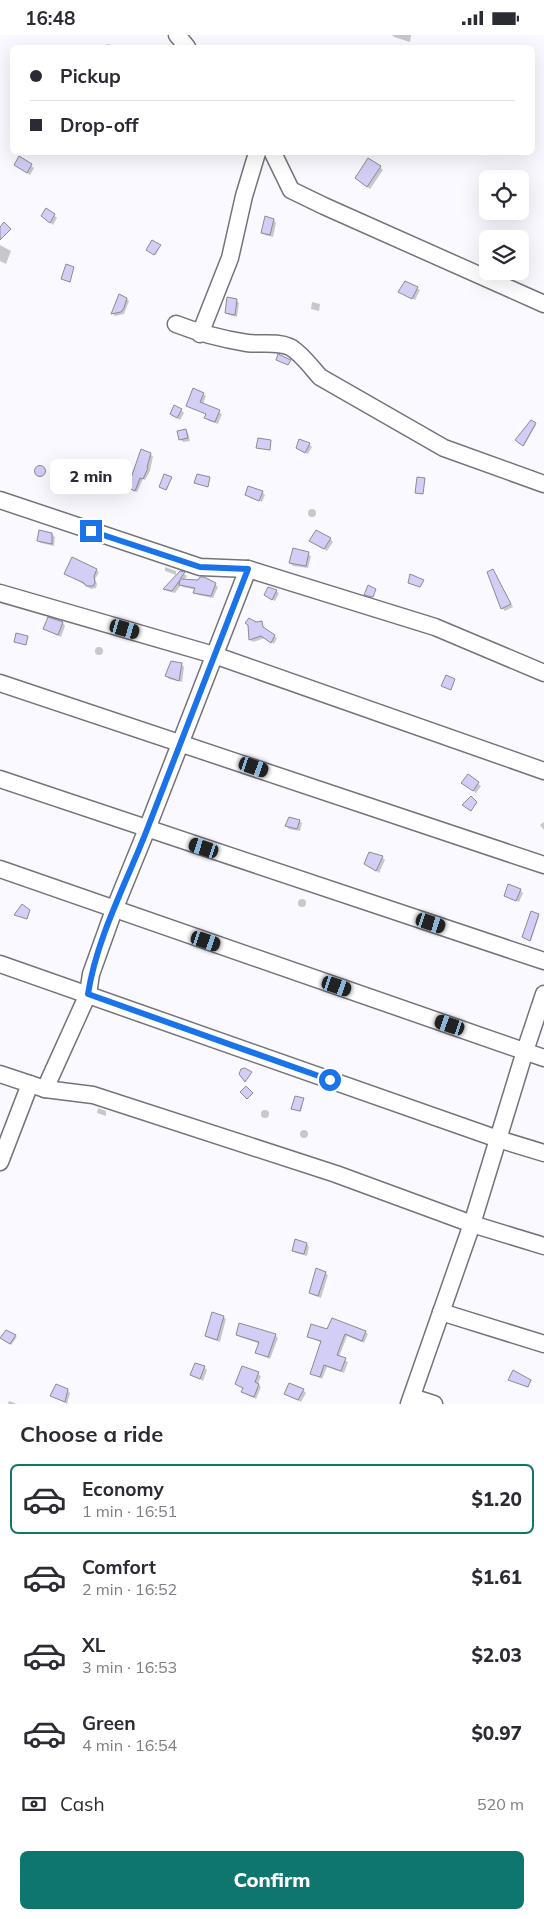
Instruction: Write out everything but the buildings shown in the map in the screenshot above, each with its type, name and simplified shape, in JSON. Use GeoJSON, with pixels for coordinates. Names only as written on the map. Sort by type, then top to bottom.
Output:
{"type":"FeatureCollection","features":[{"type":"Feature","properties":{"kind":"street"},"geometry":{"type":"LineString","coordinates":[[177,35],[185,45]]}},
{"type":"Feature","properties":{"kind":"street"},"geometry":{"type":"LineString","coordinates":[[200,334],[230,258],[244,197],[256,155]]}},
{"type":"Feature","properties":{"kind":"street"},"geometry":{"type":"LineString","coordinates":[[275,155],[291,190],[544,304]]}},
{"type":"Feature","properties":{"kind":"street"},"geometry":{"type":"LineString","coordinates":[[176,324],[200,334],[249,343],[270,343],[290,347],[320,377],[444,448],[544,484]]}},
{"type":"Feature","properties":{"kind":"street"},"geometry":{"type":"LineString","coordinates":[[0,500],[200,567],[248,569],[435,627],[544,673]]}},
{"type":"Feature","properties":{"kind":"street"},"geometry":{"type":"LineString","coordinates":[[0,1162],[38,1086],[88,994],[91,974],[114,910],[248,569]]}},
{"type":"Feature","properties":{"kind":"street"},"geometry":{"type":"LineString","coordinates":[[0,593],[214,655],[544,771]]}},
{"type":"Feature","properties":{"kind":"street"},"geometry":{"type":"LineString","coordinates":[[0,683],[544,865]]}},
{"type":"Feature","properties":{"kind":"street"},"geometry":{"type":"LineString","coordinates":[[0,779],[544,961]]}},
{"type":"Feature","properties":{"kind":"street"},"geometry":{"type":"LineString","coordinates":[[0,869],[544,1058]]}},
{"type":"Feature","properties":{"kind":"street"},"geometry":{"type":"LineString","coordinates":[[0,964],[498,1139],[544,1153]]}},
{"type":"Feature","properties":{"kind":"street"},"geometry":{"type":"LineString","coordinates":[[434,1404],[411,1400],[472,1224],[544,994]]}},
{"type":"Feature","properties":{"kind":"street"},"geometry":{"type":"LineString","coordinates":[[0,1074],[38,1086],[93,1095],[336,1173],[472,1224],[544,1246]]}},
{"type":"Feature","properties":{"kind":"street"},"geometry":{"type":"LineString","coordinates":[[441,1312],[544,1344]]}},
{"type":"Feature","properties":{"kind":"route"},"geometry":{"type":"LineString","coordinates":[[91,531],[200,567],[248,569],[114,910],[91,974],[88,994],[330,1080]]}}]}
